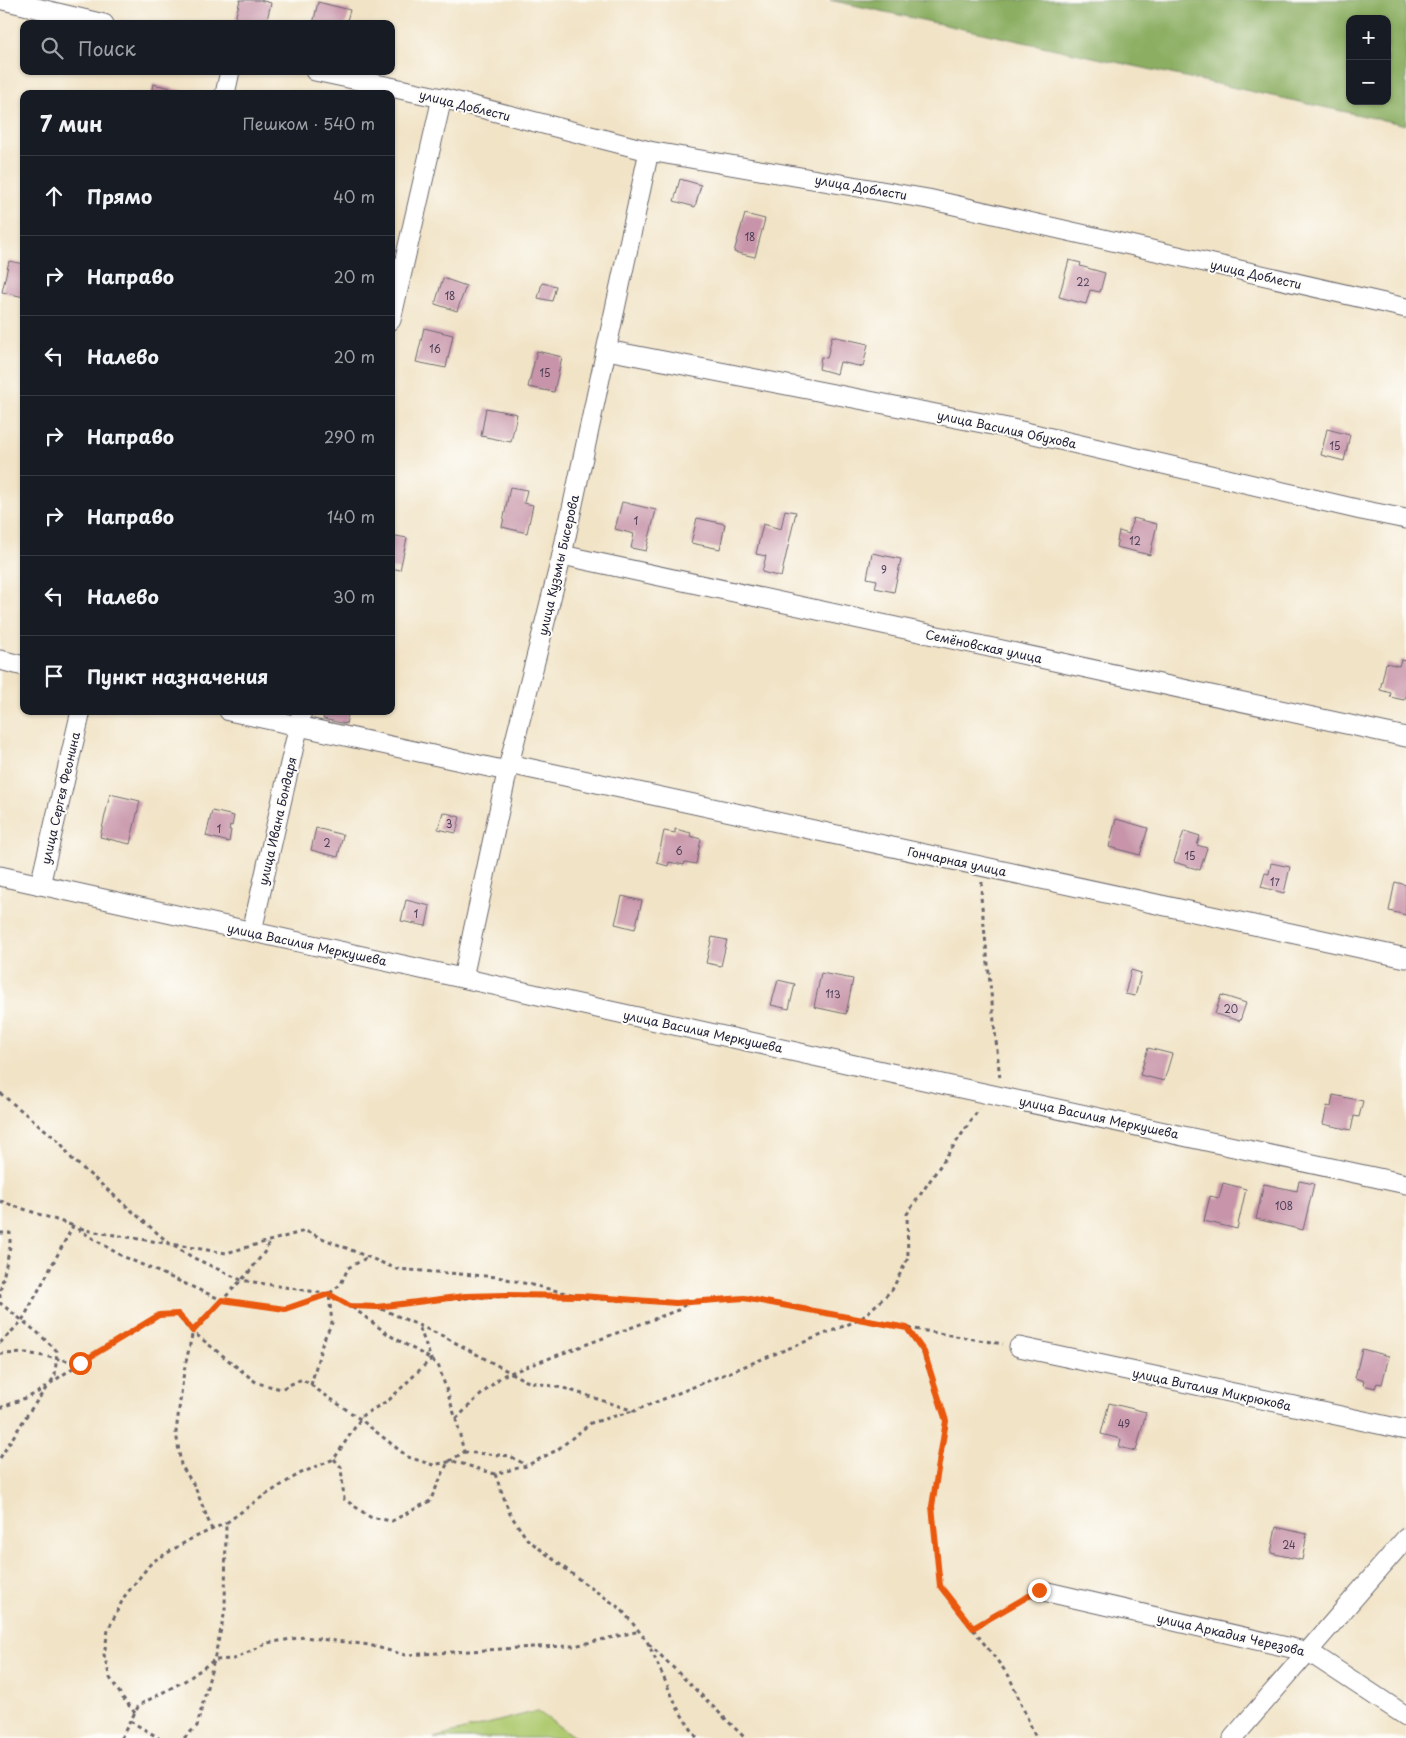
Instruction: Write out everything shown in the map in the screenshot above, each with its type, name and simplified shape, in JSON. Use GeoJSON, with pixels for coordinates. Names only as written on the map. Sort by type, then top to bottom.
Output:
{"type":"FeatureCollection","features":[{"type":"Feature","properties":{"kind":"street"},"geometry":{"type":"LineString","coordinates":[[3,0],[87,20]]}},
{"type":"Feature","properties":{"kind":"street"},"geometry":{"type":"LineString","coordinates":[[226,90],[229,75]]}},
{"type":"Feature","properties":{"kind":"street","name":"улица Доблести"},"geometry":{"type":"LineString","coordinates":[[334,75],[442,98],[650,151],[928,199],[1406,308]]}},
{"type":"Feature","properties":{"kind":"street"},"geometry":{"type":"LineString","coordinates":[[395,303],[442,98]]}},
{"type":"Feature","properties":{"kind":"street","name":"улица Кузьмы Бисерова"},"geometry":{"type":"LineString","coordinates":[[463,978],[508,768],[562,555],[650,151]]}},
{"type":"Feature","properties":{"kind":"street","name":"улица Василия Обухова"},"geometry":{"type":"LineString","coordinates":[[606,350],[1008,428],[1406,519]]}},
{"type":"Feature","properties":{"kind":"street","name":"Семёновская улица"},"geometry":{"type":"LineString","coordinates":[[562,555],[1406,737]]}},
{"type":"Feature","properties":{"kind":"street"},"geometry":{"type":"LineString","coordinates":[[0,660],[20,665]]}},
{"type":"Feature","properties":{"kind":"street","name":"улица Сергея Феонина"},"geometry":{"type":"LineString","coordinates":[[40,885],[80,715]]}},
{"type":"Feature","properties":{"kind":"street","name":"Гончарная улица"},"geometry":{"type":"LineString","coordinates":[[264,715],[300,719],[508,768],[1406,958]]}},
{"type":"Feature","properties":{"kind":"street","name":"улица Ивана Бондаря"},"geometry":{"type":"LineString","coordinates":[[252,931],[300,719]]}},
{"type":"Feature","properties":{"kind":"street","name":"улица Василия Меркушева"},"geometry":{"type":"LineString","coordinates":[[0,876],[1406,1184]]}},
{"type":"Feature","properties":{"kind":"street","name":"улица Виталия Микрюкова"},"geometry":{"type":"LineString","coordinates":[[1019,1347],[1406,1430]]}},
{"type":"Feature","properties":{"kind":"street"},"geometry":{"type":"LineString","coordinates":[[1233,1738],[1310,1652],[1406,1538]]}},
{"type":"Feature","properties":{"kind":"street","name":"улица Аркадия Черезова"},"geometry":{"type":"LineString","coordinates":[[1039,1590],[1310,1652],[1406,1716]]}},
{"type":"Feature","properties":{"kind":"path"},"geometry":{"type":"LineString","coordinates":[[0,1093],[60,1142],[72,1159],[170,1244],[194,1258],[241,1280],[329,1294],[350,1306],[389,1336],[430,1359],[439,1367],[456,1419],[464,1452]]}},
{"type":"Feature","properties":{"kind":"path"},"geometry":{"type":"LineString","coordinates":[[0,1202],[90,1231],[226,1253],[305,1231],[397,1269],[498,1277],[581,1296]]}},
{"type":"Feature","properties":{"kind":"path"},"geometry":{"type":"LineString","coordinates":[[73,1226],[120,1255],[222,1300],[285,1309],[329,1294],[341,1284],[348,1268],[368,1257]]}},
{"type":"Feature","properties":{"kind":"path"},"geometry":{"type":"LineString","coordinates":[[0,1343],[22,1321],[73,1226]]}},
{"type":"Feature","properties":{"kind":"path"},"geometry":{"type":"LineString","coordinates":[[0,1232],[10,1234],[10,1247],[1,1286],[0,1302],[38,1332],[57,1351],[55,1375],[27,1414],[0,1458]]}},
{"type":"Feature","properties":{"kind":"path"},"geometry":{"type":"LineString","coordinates":[[212,1530],[195,1487],[181,1465],[176,1432],[184,1371],[193,1331],[241,1280],[266,1250],[269,1241]]}},
{"type":"Feature","properties":{"kind":"path"},"geometry":{"type":"LineString","coordinates":[[311,1385],[323,1341],[332,1323],[329,1294]]}},
{"type":"Feature","properties":{"kind":"path"},"geometry":{"type":"LineString","coordinates":[[350,1306],[377,1307],[465,1296],[506,1295],[581,1296],[666,1302],[744,1298],[1019,1347]]}},
{"type":"Feature","properties":{"kind":"path"},"geometry":{"type":"LineString","coordinates":[[456,1419],[474,1400],[502,1376],[678,1310],[688,1302]]}},
{"type":"Feature","properties":{"kind":"path"},"geometry":{"type":"LineString","coordinates":[[377,1307],[444,1336],[526,1381],[567,1389],[634,1411]]}},
{"type":"Feature","properties":{"kind":"path"},"geometry":{"type":"LineString","coordinates":[[0,1408],[35,1394],[80,1363],[159,1315],[178,1314],[193,1331],[257,1383],[281,1389],[302,1379],[360,1419],[408,1457],[433,1465],[453,1461],[495,1474],[526,1466],[557,1450],[591,1423],[634,1411],[861,1319]]}},
{"type":"Feature","properties":{"kind":"path"},"geometry":{"type":"LineString","coordinates":[[419,1325],[430,1359]]}},
{"type":"Feature","properties":{"kind":"path"},"geometry":{"type":"LineString","coordinates":[[907,1328],[924,1352],[946,1421],[932,1506],[940,1586],[1009,1676],[1036,1738]]}},
{"type":"Feature","properties":{"kind":"path"},"geometry":{"type":"LineString","coordinates":[[0,1354],[27,1353],[80,1363]]}},
{"type":"Feature","properties":{"kind":"path"},"geometry":{"type":"LineString","coordinates":[[135,1713],[110,1678],[104,1655],[108,1630],[124,1598],[152,1562],[189,1540],[226,1523],[291,1479],[334,1458],[363,1415],[389,1400],[430,1359]]}},
{"type":"Feature","properties":{"kind":"path"},"geometry":{"type":"LineString","coordinates":[[334,1458],[341,1467],[344,1499],[370,1517],[392,1521],[430,1501],[448,1462],[464,1452],[510,1456],[526,1466]]}},
{"type":"Feature","properties":{"kind":"path"},"geometry":{"type":"LineString","coordinates":[[495,1474],[510,1514],[527,1540],[584,1584],[621,1609],[640,1631],[647,1641],[679,1710],[697,1738]]}},
{"type":"Feature","properties":{"kind":"path"},"geometry":{"type":"LineString","coordinates":[[184,1738],[197,1726],[225,1611],[226,1523]]}},
{"type":"Feature","properties":{"kind":"path"},"geometry":{"type":"LineString","coordinates":[[973,1628],[1039,1590]]}},
{"type":"Feature","properties":{"kind":"path"},"geometry":{"type":"LineString","coordinates":[[121,1738],[139,1705],[188,1679],[214,1660],[234,1659],[267,1643],[304,1637],[369,1645],[405,1655],[574,1646],[640,1631]]}},
{"type":"Feature","properties":{"kind":"path"},"geometry":{"type":"LineString","coordinates":[[647,1641],[745,1738]]}},
{"type":"Feature","properties":{"kind":"path"},"geometry":{"type":"LineString","coordinates":[[130,1721],[159,1738]]}},
{"type":"Feature","properties":{"kind":"green space"},"geometry":{"type":"Polygon","coordinates":[[[830,0],[1406,0],[1406,125],[830,0]]]}},
{"type":"Feature","properties":{"kind":"green space"},"geometry":{"type":"Polygon","coordinates":[[[537,1711],[576,1738],[434,1738],[537,1711]]]}},
{"type":"Feature","properties":{"kind":"building"},"geometry":{"type":"Polygon","coordinates":[[[240,0],[260,0],[271,3],[267,20],[235,19],[240,0]]]}},
{"type":"Feature","properties":{"kind":"building"},"geometry":{"type":"Polygon","coordinates":[[[318,2],[350,10],[347,20],[314,20],[318,2]]]}},
{"type":"Feature","properties":{"kind":"building"},"geometry":{"type":"Polygon","coordinates":[[[153,84],[180,90],[152,90],[153,84]]]}},
{"type":"Feature","properties":{"kind":"building"},"geometry":{"type":"Polygon","coordinates":[[[680,179],[701,185],[695,207],[674,201],[680,179]]]}},
{"type":"Feature","properties":{"kind":"building"},"geometry":{"type":"Polygon","coordinates":[[[745,214],[765,219],[755,257],[734,252],[745,214]]]}},
{"type":"Feature","properties":{"kind":"building"},"geometry":{"type":"Polygon","coordinates":[[[1069,260],[1081,263],[1080,266],[1105,273],[1100,292],[1090,290],[1086,304],[1059,297],[1069,260]]]}},
{"type":"Feature","properties":{"kind":"building"},"geometry":{"type":"Polygon","coordinates":[[[9,261],[20,263],[20,296],[2,292],[9,261]]]}},
{"type":"Feature","properties":{"kind":"building"},"geometry":{"type":"Polygon","coordinates":[[[443,278],[466,286],[457,311],[435,304],[443,278]]]}},
{"type":"Feature","properties":{"kind":"building"},"geometry":{"type":"Polygon","coordinates":[[[542,283],[556,286],[552,301],[538,298],[542,283]]]}},
{"type":"Feature","properties":{"kind":"building"},"geometry":{"type":"Polygon","coordinates":[[[424,328],[453,335],[446,368],[416,362],[424,328]]]}},
{"type":"Feature","properties":{"kind":"building"},"geometry":{"type":"Polygon","coordinates":[[[832,336],[868,344],[863,367],[840,362],[837,374],[819,369],[821,357],[827,358],[832,336]]]}},
{"type":"Feature","properties":{"kind":"building"},"geometry":{"type":"Polygon","coordinates":[[[537,351],[562,357],[554,392],[528,387],[537,351]]]}},
{"type":"Feature","properties":{"kind":"building"},"geometry":{"type":"Polygon","coordinates":[[[486,408],[517,414],[511,442],[481,436],[486,408]]]}},
{"type":"Feature","properties":{"kind":"building"},"geometry":{"type":"Polygon","coordinates":[[[1327,429],[1350,435],[1344,461],[1321,455],[1327,429]]]}},
{"type":"Feature","properties":{"kind":"building"},"geometry":{"type":"Polygon","coordinates":[[[510,487],[527,490],[524,503],[533,505],[527,533],[502,527],[510,487]]]}},
{"type":"Feature","properties":{"kind":"building"},"geometry":{"type":"Polygon","coordinates":[[[622,502],[656,510],[646,551],[631,548],[634,534],[615,529],[622,502]]]}},
{"type":"Feature","properties":{"kind":"building"},"geometry":{"type":"Polygon","coordinates":[[[785,510],[796,512],[781,577],[762,572],[766,556],[756,554],[763,524],[781,529],[785,510]]]}},
{"type":"Feature","properties":{"kind":"building"},"geometry":{"type":"Polygon","coordinates":[[[697,518],[725,524],[720,549],[691,543],[697,518]]]}},
{"type":"Feature","properties":{"kind":"building"},"geometry":{"type":"Polygon","coordinates":[[[1133,518],[1157,524],[1150,555],[1116,547],[1119,531],[1129,534],[1133,518]]]}},
{"type":"Feature","properties":{"kind":"building"},"geometry":{"type":"Polygon","coordinates":[[[395,536],[407,538],[400,570],[395,569],[395,536]]]}},
{"type":"Feature","properties":{"kind":"building"},"geometry":{"type":"Polygon","coordinates":[[[872,553],[901,559],[894,592],[875,588],[877,580],[867,578],[872,553]]]}},
{"type":"Feature","properties":{"kind":"building"},"geometry":{"type":"Polygon","coordinates":[[[1401,660],[1406,661],[1406,697],[1404,700],[1390,697],[1391,693],[1380,690],[1386,663],[1399,666],[1401,660]]]}},
{"type":"Feature","properties":{"kind":"building"},"geometry":{"type":"Polygon","coordinates":[[[324,715],[348,715],[346,724],[323,719],[324,715]]]}},
{"type":"Feature","properties":{"kind":"building"},"geometry":{"type":"Polygon","coordinates":[[[110,794],[140,801],[130,844],[100,837],[110,794]]]}},
{"type":"Feature","properties":{"kind":"building"},"geometry":{"type":"Polygon","coordinates":[[[212,811],[234,816],[229,830],[231,830],[229,842],[206,836],[212,811]]]}},
{"type":"Feature","properties":{"kind":"building"},"geometry":{"type":"Polygon","coordinates":[[[443,812],[460,817],[456,833],[438,829],[443,812]]]}},
{"type":"Feature","properties":{"kind":"building"},"geometry":{"type":"Polygon","coordinates":[[[1116,819],[1148,828],[1140,855],[1109,847],[1116,819]]]}},
{"type":"Feature","properties":{"kind":"building"},"geometry":{"type":"Polygon","coordinates":[[[316,828],[343,835],[338,857],[311,850],[316,828]]]}},
{"type":"Feature","properties":{"kind":"building"},"geometry":{"type":"Polygon","coordinates":[[[675,829],[691,833],[690,836],[701,839],[696,864],[685,862],[684,865],[669,862],[668,866],[657,863],[664,831],[675,833],[675,829]]]}},
{"type":"Feature","properties":{"kind":"building"},"geometry":{"type":"Polygon","coordinates":[[[1184,831],[1200,836],[1197,845],[1207,848],[1200,870],[1174,862],[1184,831]]]}},
{"type":"Feature","properties":{"kind":"building"},"geometry":{"type":"Polygon","coordinates":[[[1271,863],[1290,867],[1284,893],[1261,887],[1265,873],[1269,874],[1271,863]]]}},
{"type":"Feature","properties":{"kind":"building"},"geometry":{"type":"Polygon","coordinates":[[[1395,882],[1406,885],[1406,915],[1389,911],[1395,882]]]}},
{"type":"Feature","properties":{"kind":"building"},"geometry":{"type":"Polygon","coordinates":[[[622,896],[642,901],[635,929],[615,924],[622,896]]]}},
{"type":"Feature","properties":{"kind":"building"},"geometry":{"type":"Polygon","coordinates":[[[406,900],[430,906],[426,926],[401,921],[406,900]]]}},
{"type":"Feature","properties":{"kind":"building"},"geometry":{"type":"Polygon","coordinates":[[[712,937],[727,940],[721,966],[706,963],[712,937]]]}},
{"type":"Feature","properties":{"kind":"building"},"geometry":{"type":"Polygon","coordinates":[[[1131,970],[1141,973],[1135,996],[1125,994],[1131,970]]]}},
{"type":"Feature","properties":{"kind":"building"},"geometry":{"type":"Polygon","coordinates":[[[821,973],[853,979],[846,1014],[814,1007],[821,973]]]}},
{"type":"Feature","properties":{"kind":"building"},"geometry":{"type":"Polygon","coordinates":[[[778,980],[795,984],[789,1009],[771,1005],[778,980]]]}},
{"type":"Feature","properties":{"kind":"building"},"geometry":{"type":"Polygon","coordinates":[[[1221,995],[1246,1003],[1240,1021],[1215,1014],[1221,995]]]}},
{"type":"Feature","properties":{"kind":"building"},"geometry":{"type":"Polygon","coordinates":[[[1148,1048],[1172,1054],[1164,1081],[1140,1075],[1148,1048]]]}},
{"type":"Feature","properties":{"kind":"building"},"geometry":{"type":"Polygon","coordinates":[[[1333,1095],[1363,1101],[1359,1117],[1354,1116],[1351,1130],[1323,1124],[1327,1106],[1331,1107],[1333,1095]]]}},
{"type":"Feature","properties":{"kind":"building"},"geometry":{"type":"Polygon","coordinates":[[[1299,1181],[1314,1184],[1303,1230],[1256,1219],[1264,1184],[1297,1191],[1299,1181]]]}},
{"type":"Feature","properties":{"kind":"building"},"geometry":{"type":"Polygon","coordinates":[[[1223,1183],[1246,1189],[1237,1229],[1204,1221],[1210,1196],[1219,1198],[1223,1183]]]}},
{"type":"Feature","properties":{"kind":"building"},"geometry":{"type":"Polygon","coordinates":[[[1362,1349],[1389,1356],[1382,1384],[1377,1383],[1375,1388],[1363,1385],[1364,1381],[1355,1378],[1362,1349]]]}},
{"type":"Feature","properties":{"kind":"building"},"geometry":{"type":"Polygon","coordinates":[[[1109,1403],[1146,1412],[1136,1451],[1119,1447],[1121,1439],[1101,1434],[1109,1403]]]}},
{"type":"Feature","properties":{"kind":"building"},"geometry":{"type":"Polygon","coordinates":[[[1276,1527],[1307,1534],[1302,1560],[1271,1553],[1276,1527]]]}},
{"type":"Feature","properties":{"kind":"route"},"geometry":{"type":"LineString","coordinates":[[80,1363],[159,1315],[178,1314],[188,1328],[193,1331],[222,1300],[285,1309],[329,1294],[350,1306],[377,1307],[465,1296],[581,1296],[587,1298],[676,1303],[744,1298],[907,1328],[924,1352],[946,1421],[932,1506],[940,1586],[973,1628],[1039,1590]]}}]}
